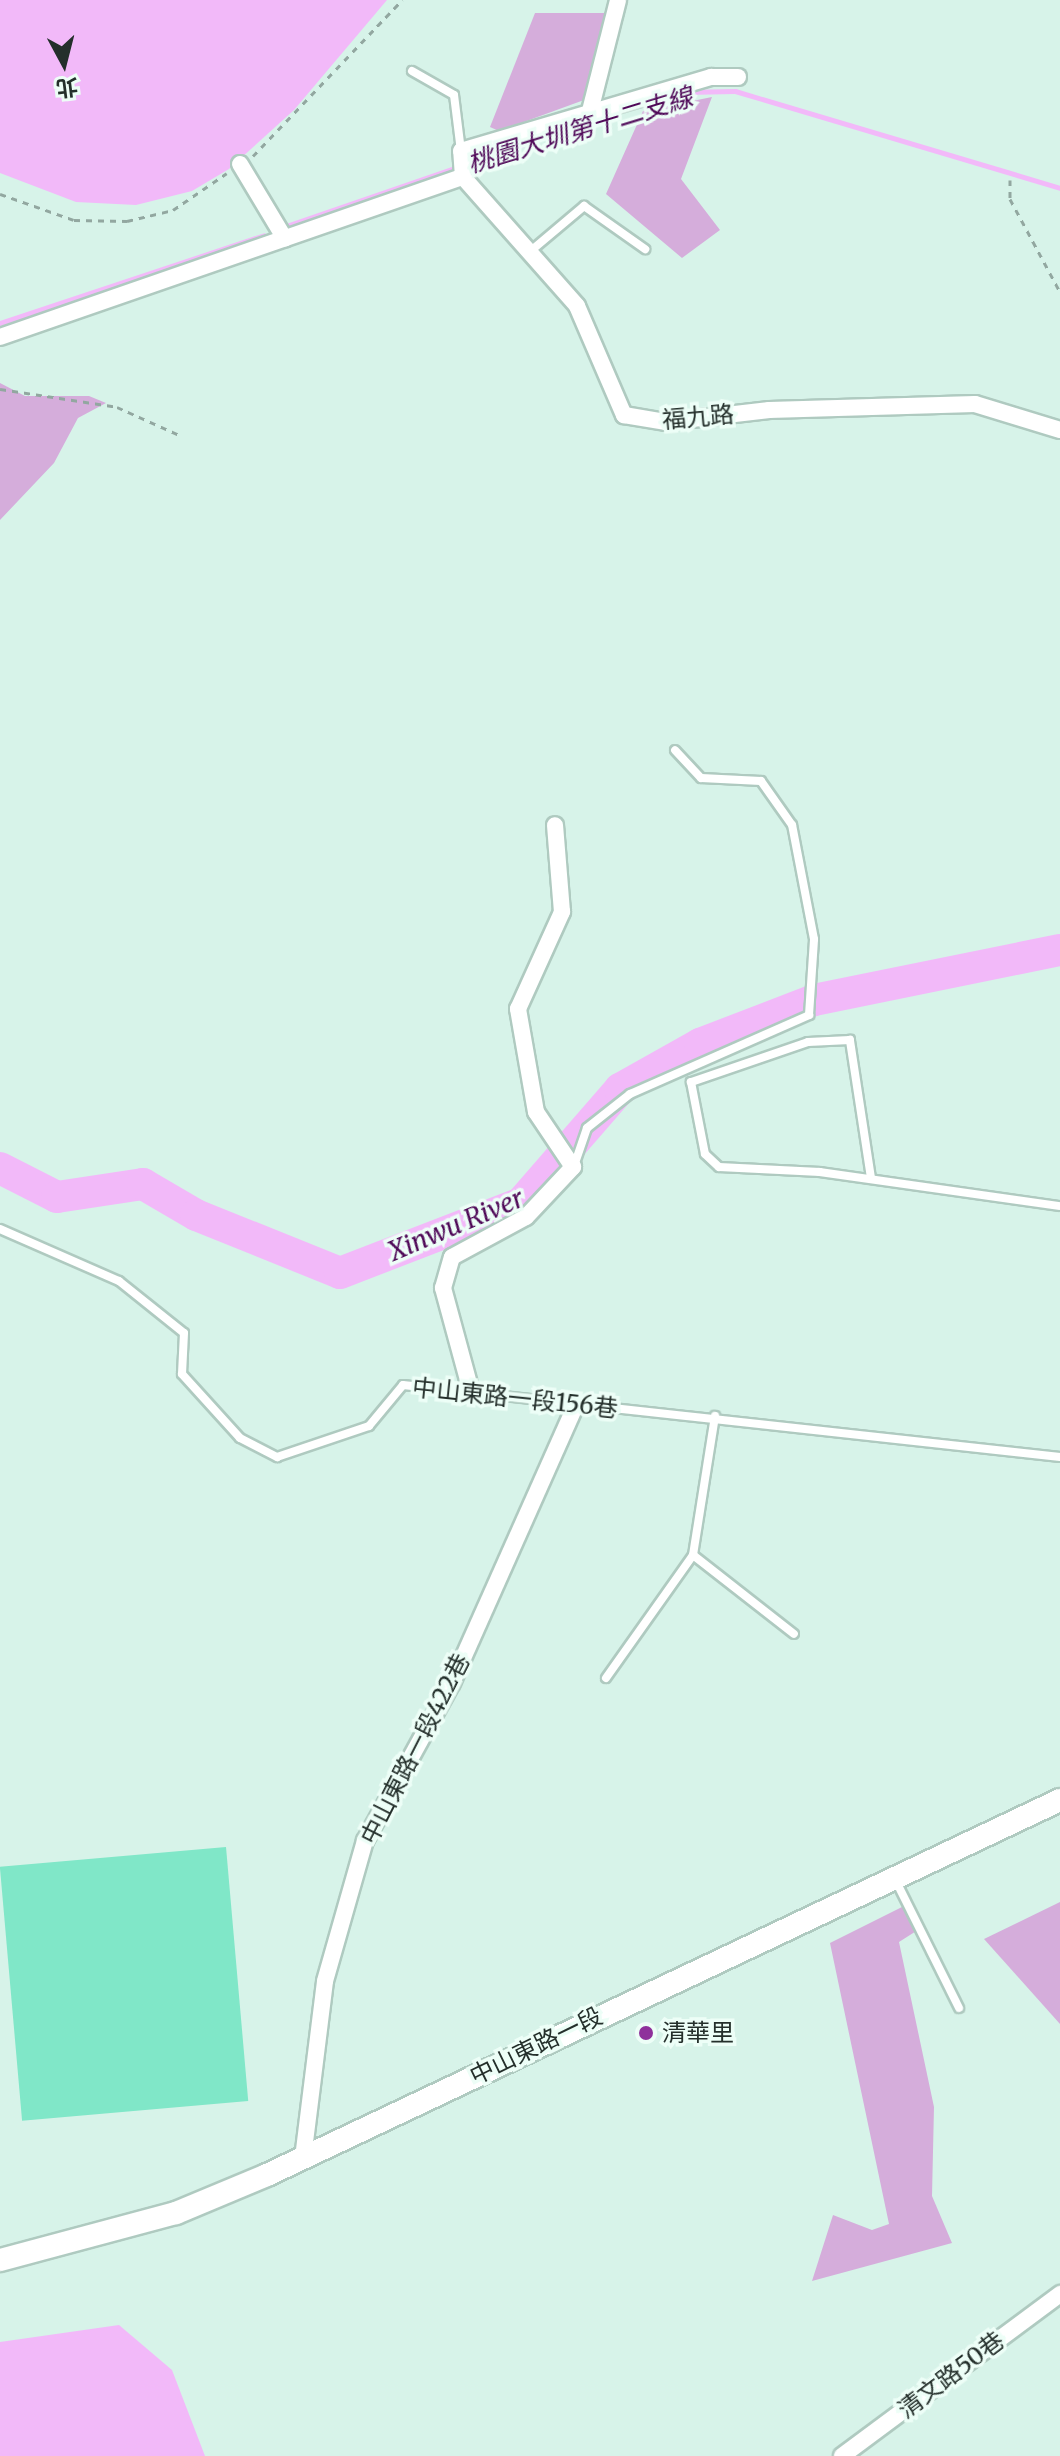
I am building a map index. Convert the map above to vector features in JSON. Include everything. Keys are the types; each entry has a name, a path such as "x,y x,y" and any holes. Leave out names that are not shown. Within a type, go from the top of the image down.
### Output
{"main road":[{"name":"中山東路一段","path":"0,2260 176,2213 303,2158 893,1874 1060,1800"}],"street":[{"path":"590,111 618,0"},
{"path":"0,337 463,177 461,151 711,77 738,77"},
{"path":"240,164 285,239"},
{"name":"福九路","path":"463,177 533,249 577,306 624,415 666,422 769,410 975,404 1060,430"},
{"path":"471,1391 443,1288 452,1257 526,1217 570,1179 569,1161 536,1112 518,1009 562,912 555,825"},
{"name":"中山東路一段422巷","path":"303,2158 325,1981 365,1841 452,1683 576,1405"},
{"name":"清文路50巷","path":"842,2456 1058,2301"}],"lane":[{"path":"412,71 454,95 461,151"},
{"path":"533,249 584,206 645,249"},
{"path":"569,1161 587,1128 630,1094 809,1015 817,980 792,825 761,781 701,778 675,750"},
{"path":"871,1178 850,1040 808,1042 691,1082 710,1163 871,1178 1060,1206"},
{"name":"中山東路一段156巷","path":"0,1229 119,1281 184,1333 182,1374 240,1438 277,1457 369,1426 403,1385 576,1405 715,1416 1060,1457"},
{"path":"606,1678 693,1555 715,1416"},
{"path":"693,1555 794,1634"},
{"path":"893,1874 959,2008"}],"path":[{"path":"0,194 74,220 127,221 173,210 272,143 402,0"},
{"path":"1010,180 1010,199 1060,292"},
{"path":"0,389 117,407 179,435"}],"shaded area":[{"path":"0,0 387,0 294,110 229,169 192,191 136,205 76,202 0,173"},
{"path":"535,13 617,13 595,96 499,131 490,127"},
{"path":"712,97 681,179 720,230 682,258 606,194 643,111"},
{"path":"0,383 25,396 89,396 106,403 78,418 54,463 0,520"},
{"path":"1060,1902 1060,2024 984,1939"},
{"path":"910,1903 921,1928 899,1942 934,2107 932,2196 952,2243 812,2281 833,2215 872,2230 889,2224 830,1943"},
{"path":"119,2325 172,2370 205,2456 0,2456 0,2342"}],"building":[{"path":"226,1847 248,2101 22,2121 0,1867"}],"waterway":[{"name":"桃園大圳第十二支線","path":"685,92 735,91 1060,188"},
{"name":"桃園大圳第十二支線","path":"286,226 603,117"},
{"name":"桃園大圳第十二支線","path":"0,323 264,235"},
{"name":"Xinwu River","path":"0,1168 57,1197 143,1184 196,1215 340,1273 521,1203 620,1089 700,1044 814,1000 1060,950"}],"place":[{"name":"清華里","path":"646,2033"}]}
